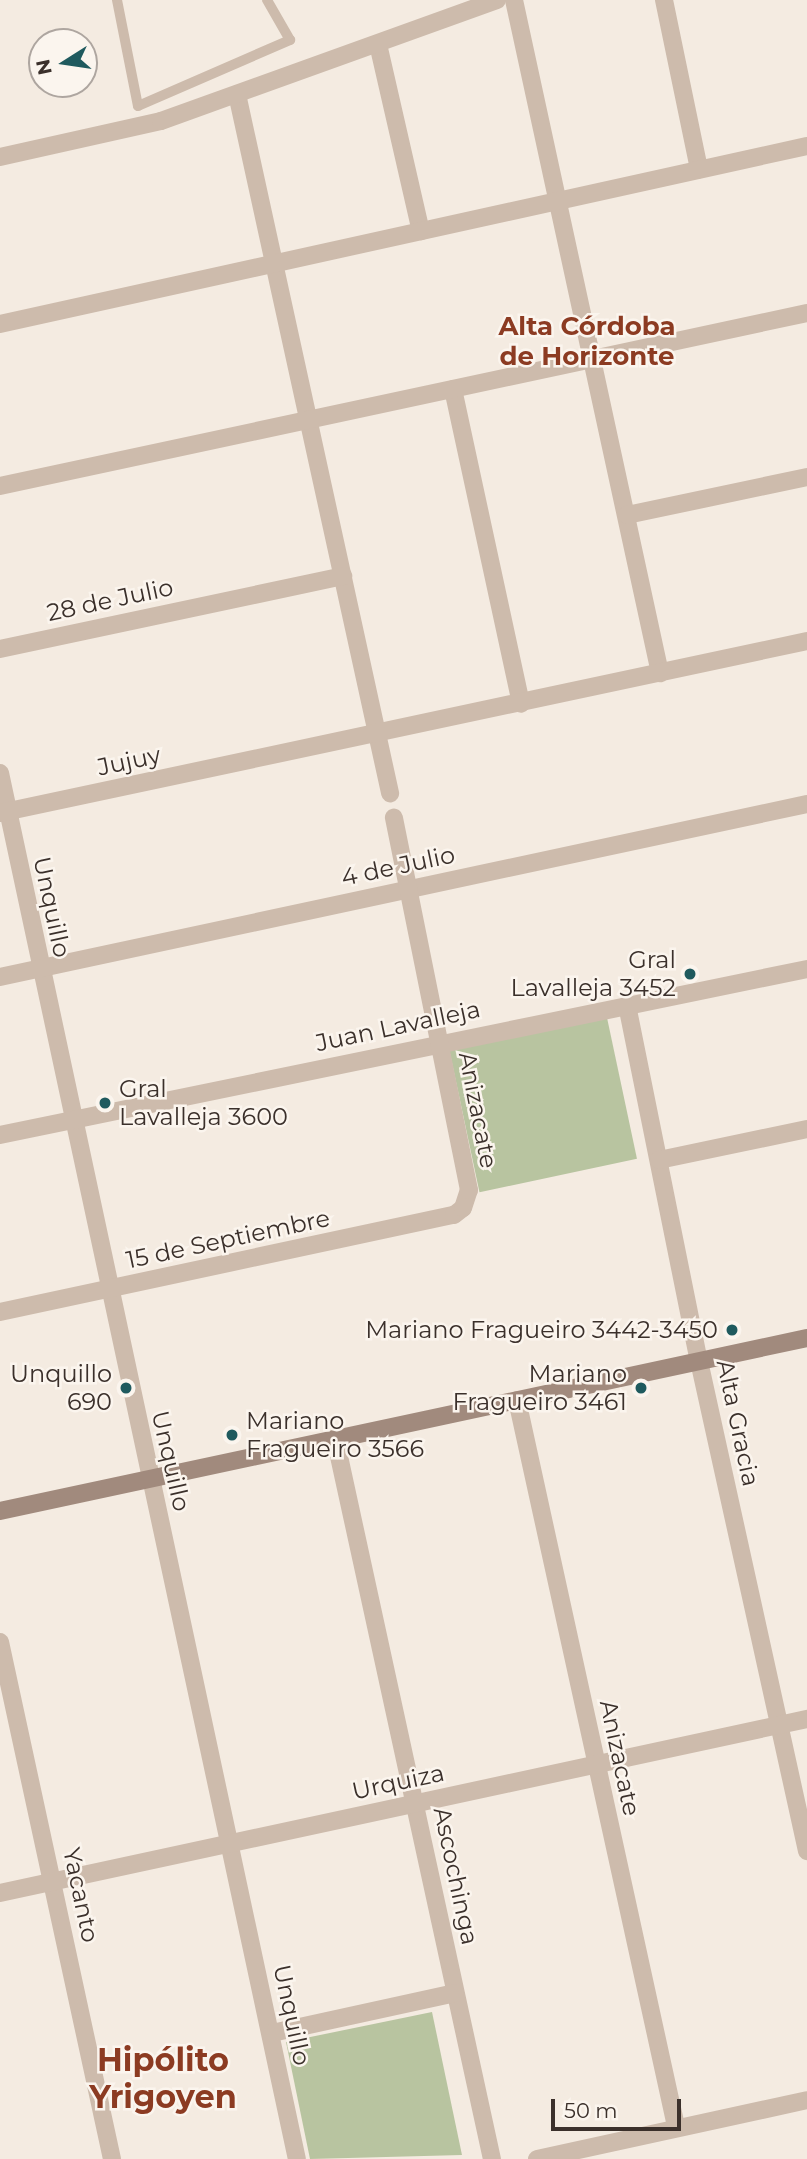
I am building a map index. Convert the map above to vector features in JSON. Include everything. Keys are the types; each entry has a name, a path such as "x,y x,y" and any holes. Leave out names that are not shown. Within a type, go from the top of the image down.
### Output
{"main road":[{"path":"0,1511 807,1338"}],"street":[{"path":"0,157 129,130 497,0"},
{"path":"514,0 560,199 660,673"},
{"path":"664,0 699,169"},
{"path":"378,44 421,230"},
{"path":"237,94 390,793"},
{"path":"0,324 807,146"},
{"path":"0,486 807,313"},
{"path":"453,390 521,704"},
{"path":"627,515 807,477"},
{"name":"28 de Julio","path":"0,649 343,576"},
{"name":"Jujuy","path":"4,812 807,641"},
{"name":"Unquillo","path":"0,773 4,812 272,2033 297,2159"},
{"name":"4 de Julio","path":"0,977 807,804"},
{"name":"Anizacate","path":"394,817 469,1190 463,1208"},
{"name":"Juan Lavalleja","path":"0,1135 440,1042 807,969"},
{"name":"Alta Gracia","path":"627,1005 699,1361 807,1851"},
{"path":"659,1160 807,1129"},
{"name":"15 de Septiembre","path":"0,1312 454,1215 463,1208"},
{"name":"Anizacate","path":"517,1400 676,2126"},
{"name":"Ascochinga","path":"335,1438 492,2159"},
{"name":"Yacanto","path":"0,1642 112,2159"},
{"name":"Urquiza","path":"0,1893 807,1719"},
{"path":"272,2033 455,1993"},
{"path":"537,2159 676,2126 807,2100"}],"lane":[{"path":"117,0 138,106 290,40 267,0"}],"green space":[{"path":"606,1013 637,1159 479,1192 449,1046"},
{"path":"432,2012 462,2155 310,2159 286,2042"}],"place":[{"name":"Gral Lavalleja 3452","path":"690,974"},
{"name":"Gral Lavalleja 3600","path":"105,1103"},
{"name":"Mariano Fragueiro 3442-3450","path":"732,1330"},
{"name":"Unquillo 690","path":"126,1388"},
{"name":"Mariano Fragueiro 3461","path":"641,1388"},
{"name":"Mariano Fragueiro 3566","path":"232,1435"}],"district":[{"name":"Alta Córdoba de Horizonte","path":"587,342"},
{"name":"Hipólito Yrigoyen","path":"163,2080"}]}
